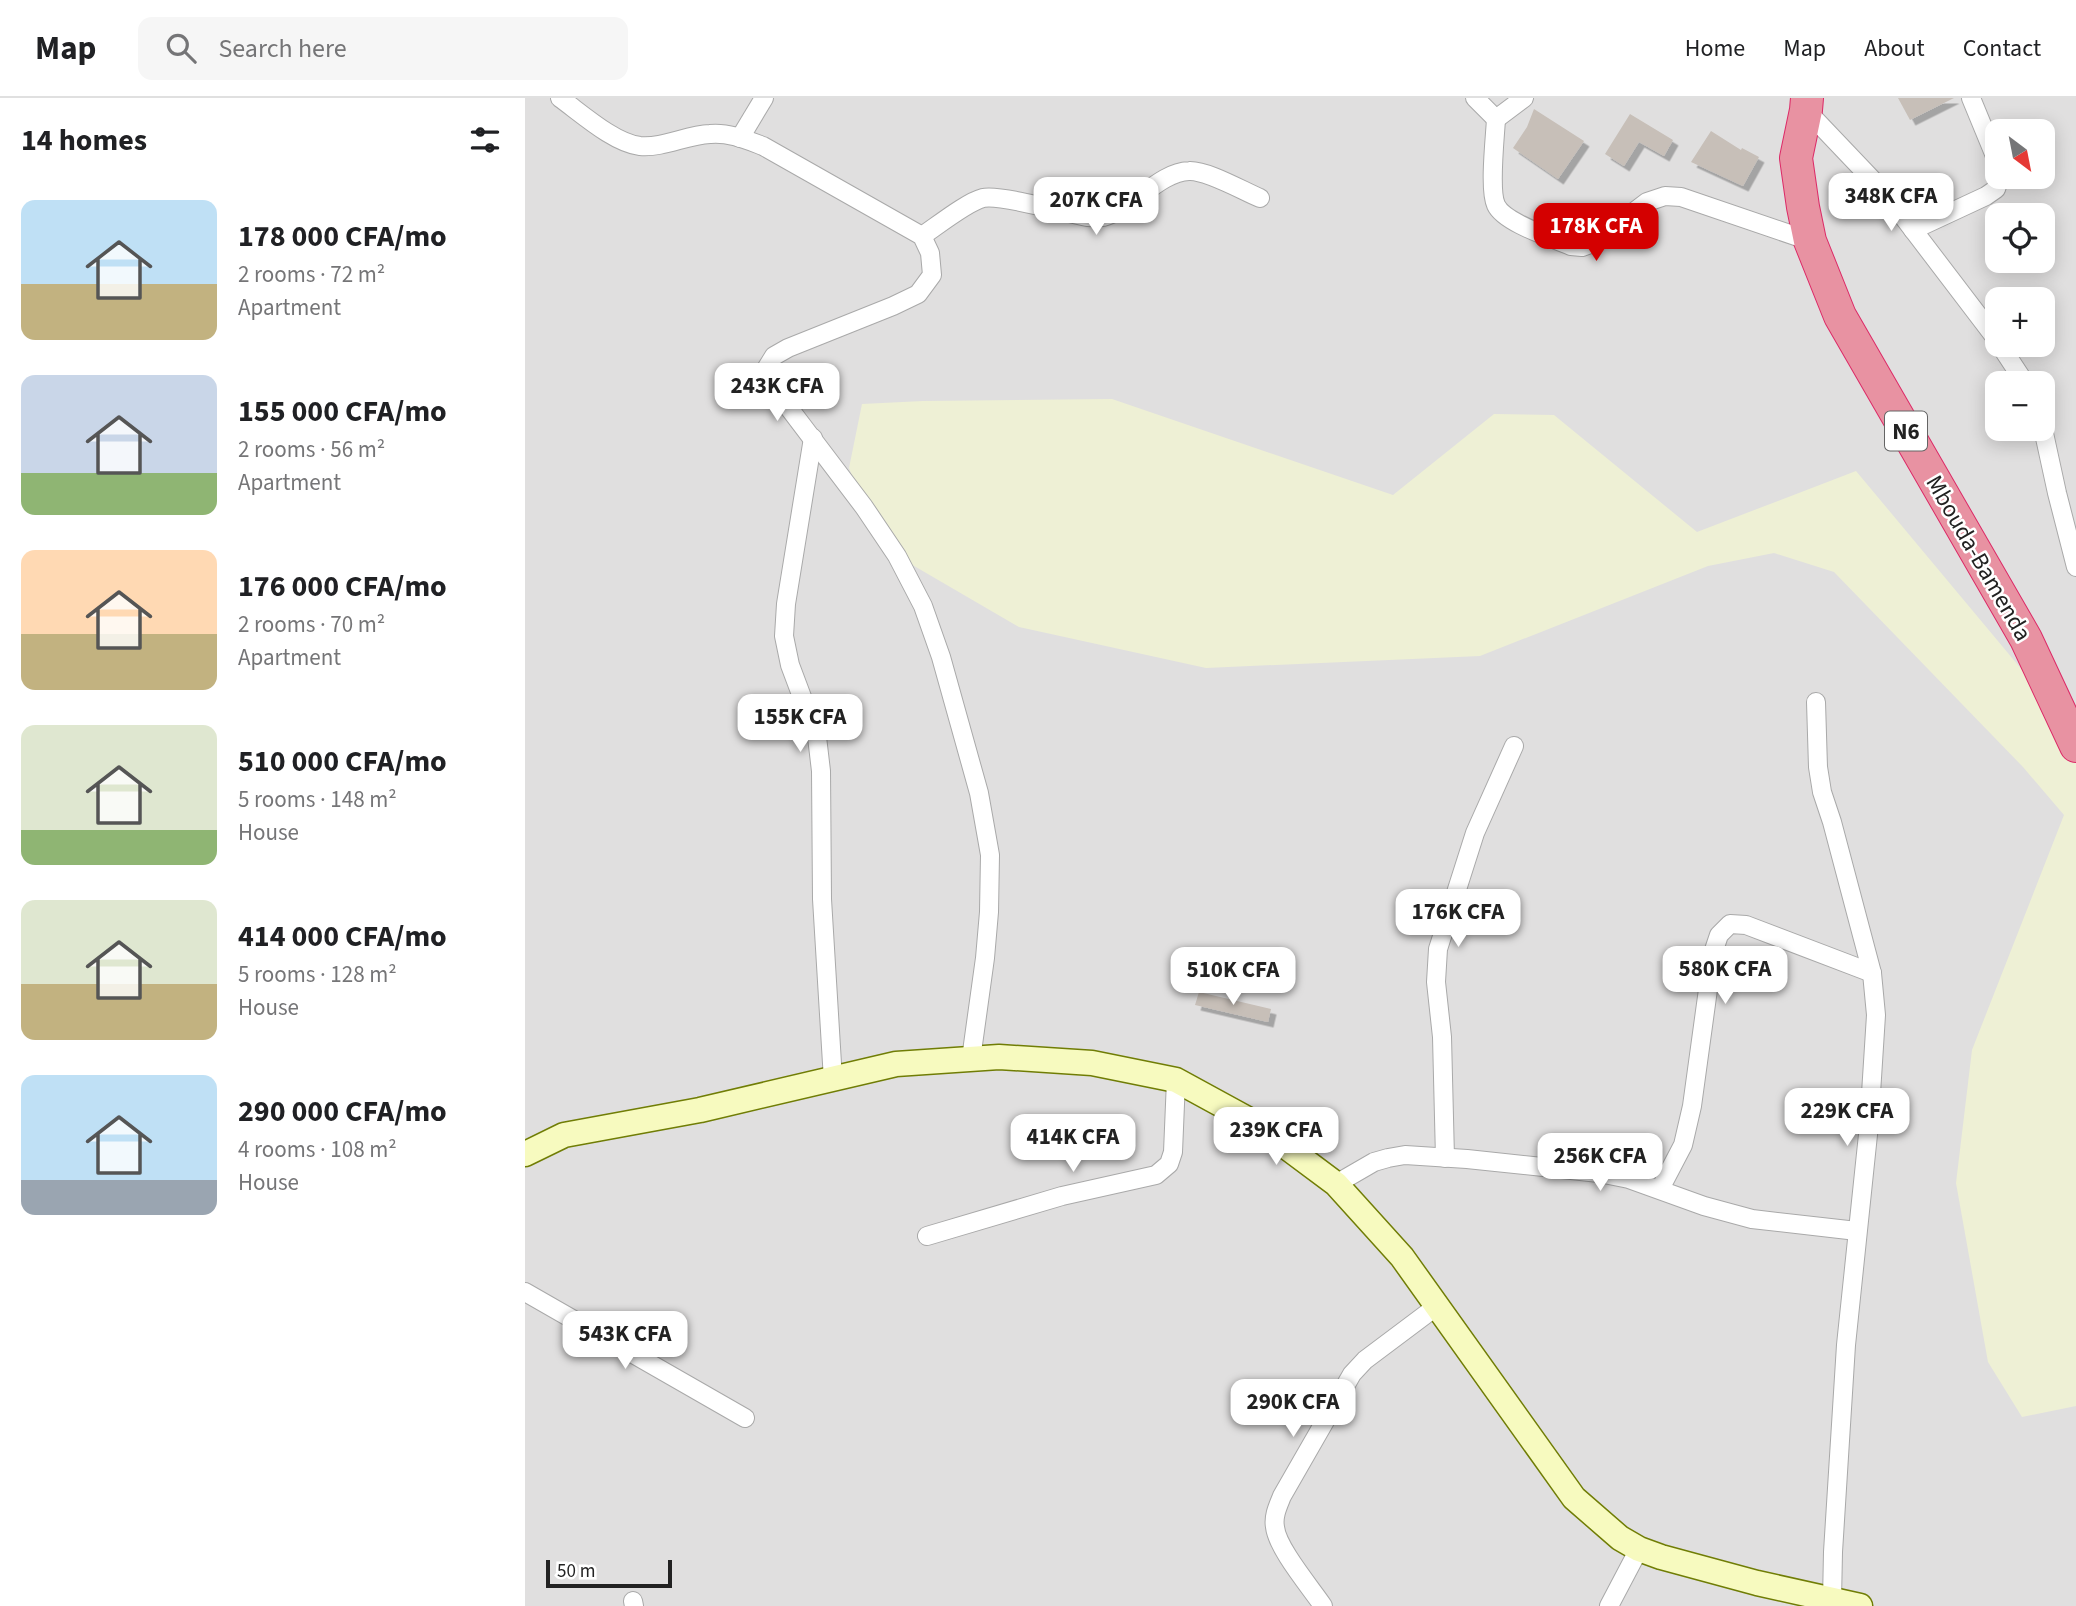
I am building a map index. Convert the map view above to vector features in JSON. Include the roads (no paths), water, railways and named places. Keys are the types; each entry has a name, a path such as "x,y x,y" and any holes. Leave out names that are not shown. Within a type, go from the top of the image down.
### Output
{"highway":[{"name":"Mbouda-Bamenda","path":"1806,104 1797,158 1803,207 1810,241 1840,316 2026,639 2076,746"}],"street":[{"path":"560,98 611,135 637,146 657,145 711,133 740,138 763,146 922,236 930,253 932,275 918,294 788,348 774,356 765,369 767,379 865,507 897,556 923,606 941,657 979,793 989,855 989,912 985,958 971,1059"},
{"path":"740,138 765,98"},
{"path":"1475,98 1496,119 1493,193 1496,207 1508,218 1571,246 1582,247 1593,243 1647,202 1665,196 1681,197 1810,241"},
{"path":"1496,119 1524,98"},
{"path":"1971,98 1985,132"},
{"path":"1806,104 1885,193 1985,326"},
{"path":"922,236 983,198 1101,218 1174,174 1189,171 1203,173 1261,198"},
{"path":"1913,230 1996,189"},
{"path":"813,438 786,604 784,636 790,665 817,737 821,771 823,899 833,1080"},
{"path":"2046,441 2076,567"},
{"path":"1816,702 1818,766 1822,792 1872,973 1876,1015 1869,1125 1846,1345 1832,1600"},
{"path":"1445,1158 1442,1037 1436,982 1438,948 1475,833 1514,746"},
{"path":"1660,1189 1683,1145 1692,1106 1713,953 1719,935 1730,924 1746,925 1872,973"},
{"path":"525,1154 564,1135 700,1110 896,1064 999,1057 1092,1063 1176,1080 1253,1122 1336,1184 1402,1257 1574,1498 1620,1538 1639,1549 1757,1583 1860,1606"},
{"path":"927,1236 1062,1196 1156,1175 1169,1164 1173,1152 1176,1080"},
{"path":"1336,1184 1374,1162 1388,1158 1405,1155 1445,1158 1599,1173 1629,1179 1704,1206 1752,1219 1857,1231"},
{"path":"525,1292 745,1418"},
{"path":"1324,1606 1282,1546 1275,1529 1275,1515 1282,1496 1352,1374 1365,1360 1437,1306"},
{"path":"1609,1606 1639,1549"}]}
